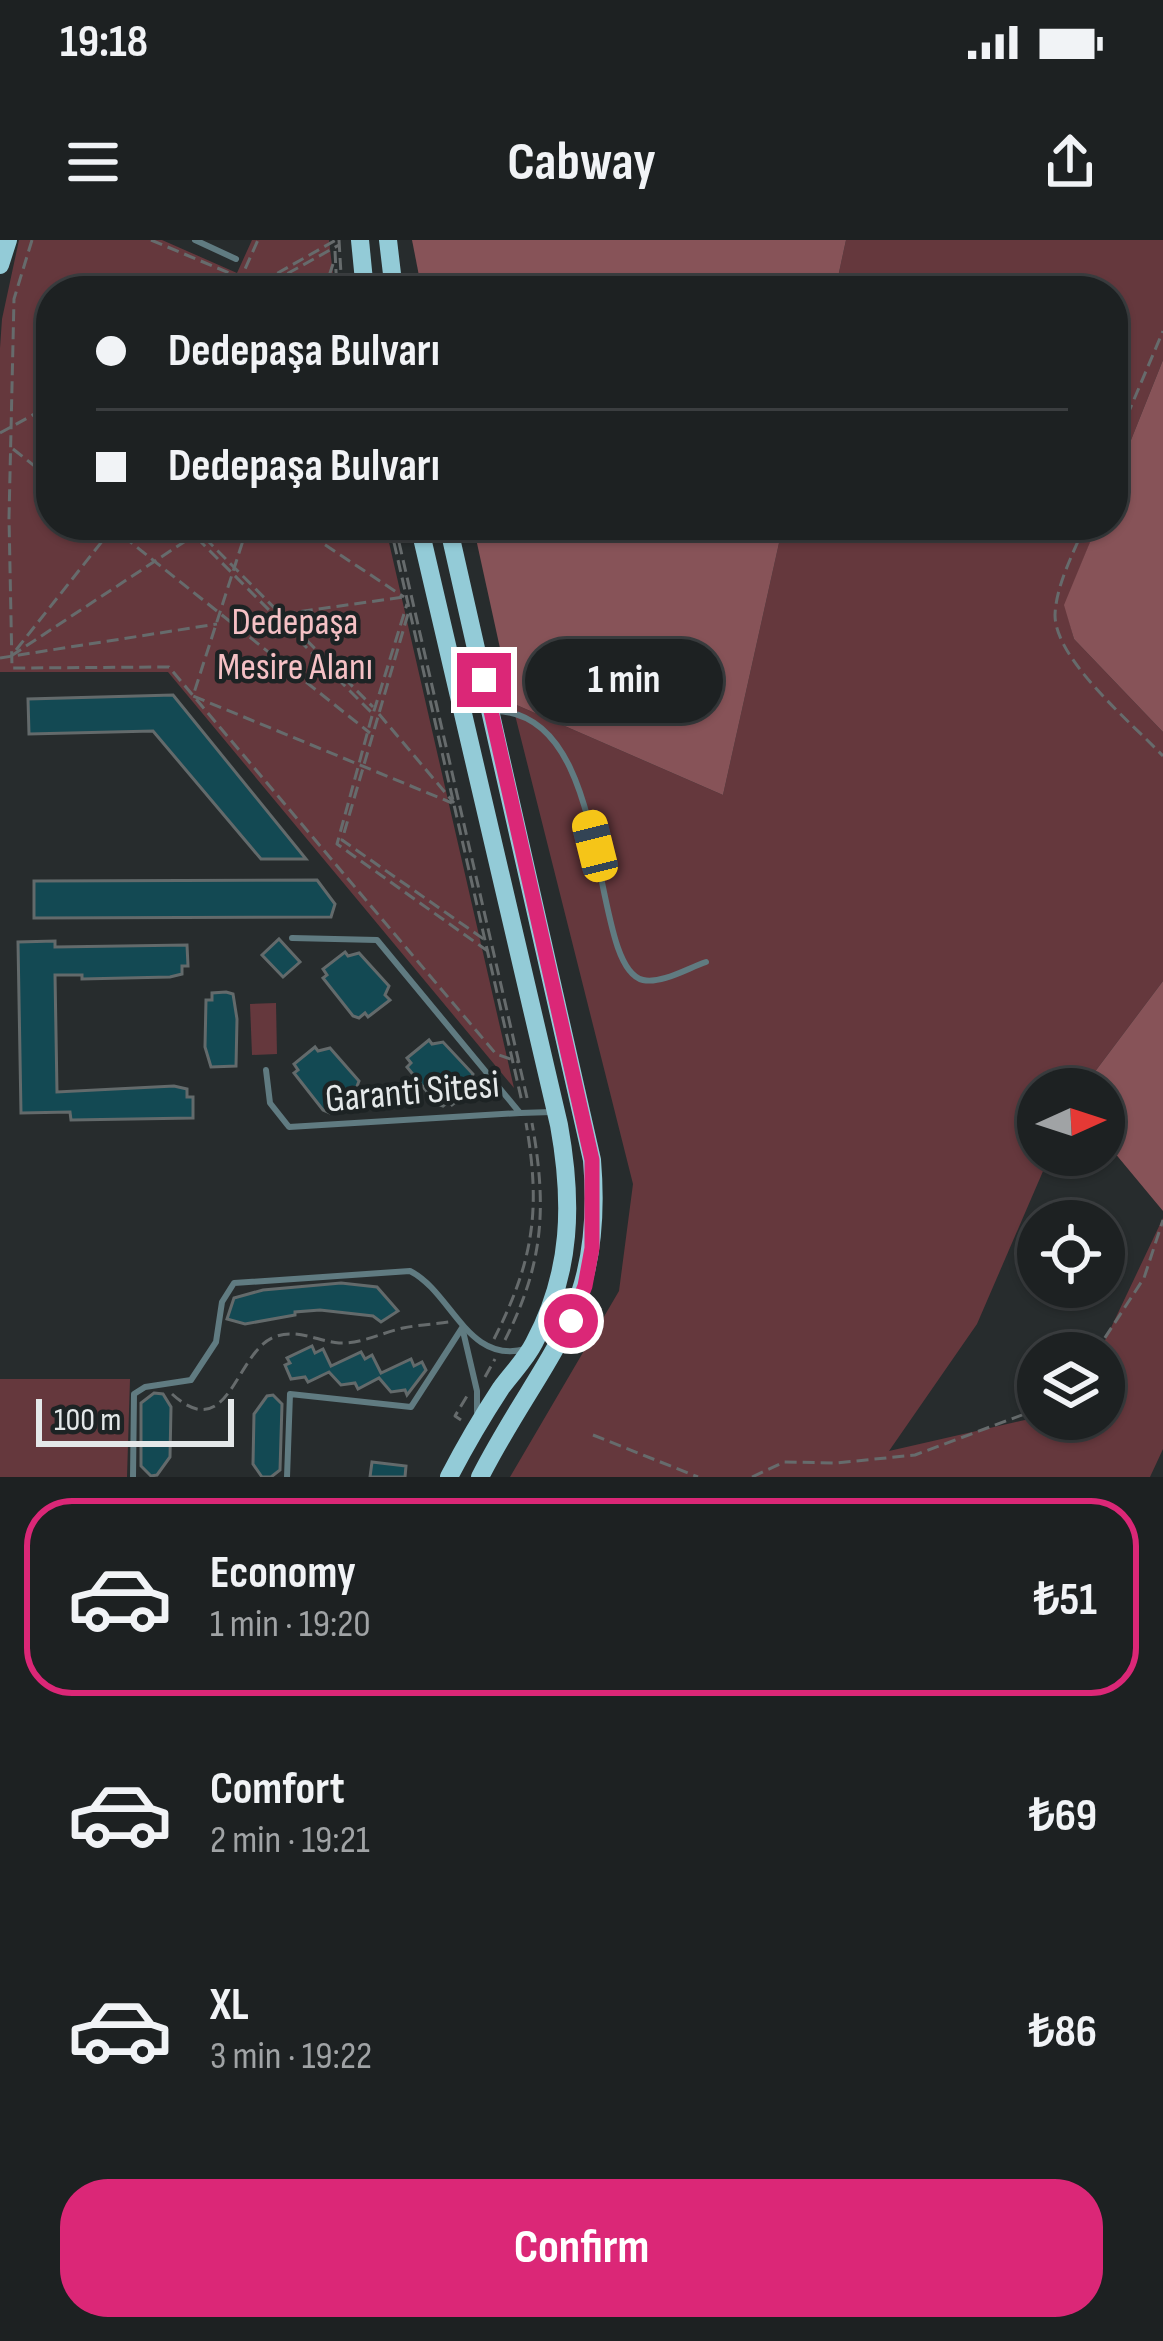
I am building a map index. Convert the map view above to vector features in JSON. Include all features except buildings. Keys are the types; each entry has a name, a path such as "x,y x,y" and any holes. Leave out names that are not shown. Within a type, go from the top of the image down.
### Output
{"main road":[{"path":"0,265 8,240"},
{"path":"360,240 364,276"},
{"path":"388,240 392,276"},
{"path":"423,540 556,1112 570,1213 566,1258 554,1301 532,1347 470,1421 449,1477"},
{"path":"452,540 592,1160 595,1217 585,1286 571,1321 480,1477"}],"lane":[{"path":"195,240 236,260"},
{"path":"492,711 527,716 556,744 586,810 629,971 637,978 652,980 706,962"},
{"name":"Garanti Sitesi","path":"292,938 376,940 525,1113"},
{"name":"Garanti Sitesi","path":"266,1070 270,1103 289,1127 525,1113"},
{"path":"525,1113 556,1112"},
{"path":"134,1477 134,1394 191,1380 216,1342 225,1292 234,1283 410,1271 427,1282 459,1324 490,1347 517,1352 532,1347"},
{"path":"459,1324 476,1387 470,1421"},
{"path":"287,1477 290,1394 411,1408 459,1324"}],"path":[{"path":"32,240 14,299 12,668 169,667 496,1054 516,1061"},
{"path":"336,242 338,276"},
{"path":"273,276 336,242"},
{"path":"280,276 336,242"},
{"path":"336,242 339,276"},
{"path":"329,276 335,257"},
{"path":"1128,414 1163,331"},
{"path":"0,433 36,413"},
{"path":"12,448 36,467"},
{"path":"11,656 101,540"},
{"path":"129,540 371,734"},
{"path":"11,656 188,540"},
{"path":"202,540 376,712"},
{"path":"204,540 376,712 457,805"},
{"path":"193,696 243,540"},
{"path":"318,540 408,600 516,1061 535,1184 532,1246 476,1387"},
{"path":"395,540 457,805"},
{"path":"1079,540 1055,610 1060,638 1087,676 1163,756"},
{"path":"282,614 408,600"},
{"path":"408,600 337,844 489,952"},
{"path":"376,712 410,610"},
{"path":"0,658 217,625"},
{"path":"193,696 457,805"},
{"path":"361,768 343,840 489,943"},
{"path":"489,943 516,1061"},
{"path":"470,1421 455,1415 500,1350 532,1278 539,1246 540,1172 525,1113"},
{"path":"1109,1332 1144,1278 1163,1220"},
{"path":"162,1384 186,1407 212,1408 261,1346 274,1337 297,1334 360,1342 404,1328 459,1324"},
{"path":"752,1477 784,1462 836,1463 915,1455 1017,1417"},
{"path":"593,1435 698,1477"}],"green space":[{"name":"Dedepaşa Mesire Alanı","path":"19,240 162,240 237,273 252,240 329,240 333,276 36,276 36,540 388,540 514,1088 168,672 0,672 2,319"},
{"path":"846,240 1163,240 1163,360 1128,448 1128,276 838,276"},
{"path":"780,540 1091,540 1065,605 1074,639 1163,732 1163,981 1098,1068 1017,1068 1017,1176 1041,1176 1031,1200 1017,1200 1017,1231 977,1324 889,1451 1017,1422 1017,1440 1125,1440 1125,1332 1109,1332 1120,1308 1125,1308 1125,1298 1163,1218 1163,1449 1150,1477 510,1477 619,1291 633,1184 512,703 723,795"},
{"path":"276,1003 277,1054 252,1055 250,1004"},
{"path":"0,1379 130,1379 127,1477 0,1477"}],"shaded area":[{"path":"412,240 846,240 838,276 419,276"},
{"path":"1163,360 1163,732 1074,639 1064,605 1091,540 1128,540 1128,448"},
{"path":"476,540 780,540 723,795 512,703"},
{"path":"1163,981 1163,1211 1125,1165 1125,1068 1098,1068"}],"route":[{"path":"484,680 592,1160 592,1248 585,1286 571,1321"}]}
